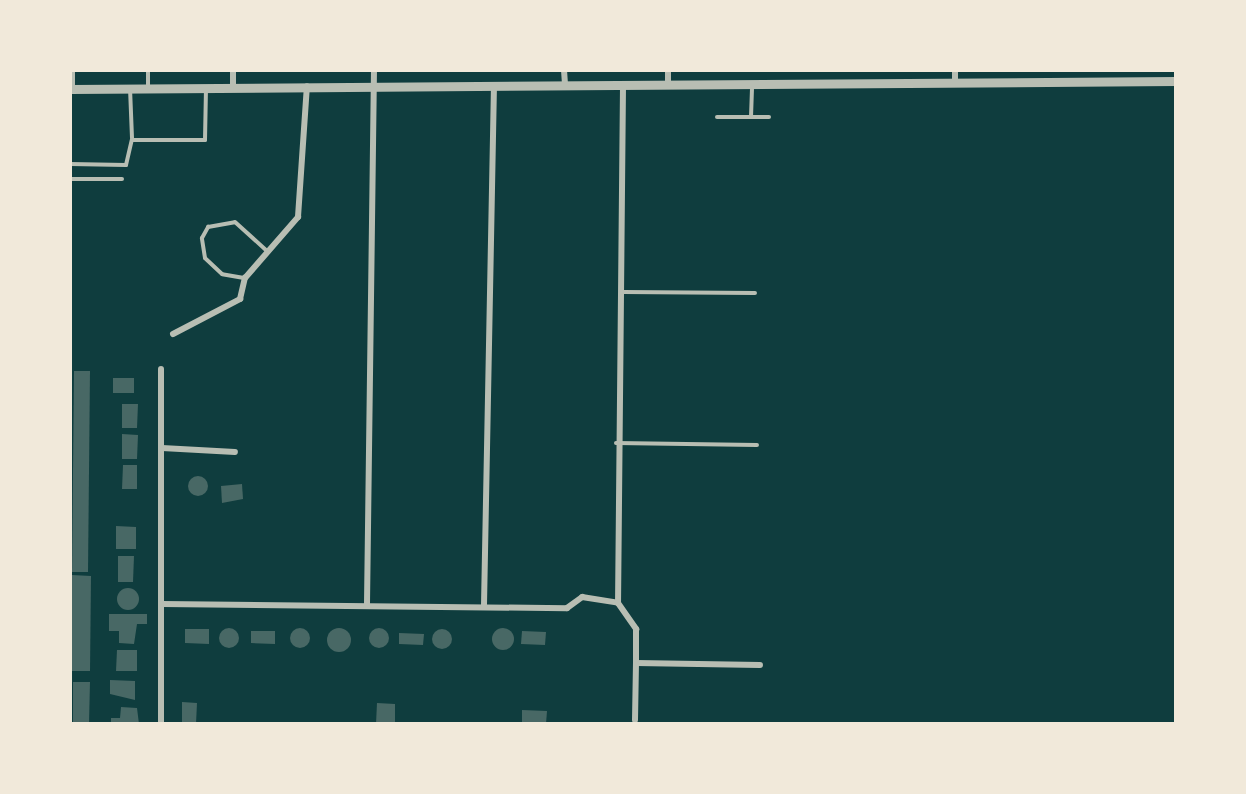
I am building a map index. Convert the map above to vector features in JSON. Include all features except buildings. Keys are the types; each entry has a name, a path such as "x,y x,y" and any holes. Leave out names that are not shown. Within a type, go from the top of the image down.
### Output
{"street":[{"path":"233,70 233,86"},
{"path":"368,604 374,70"},
{"path":"564,70 564,85"},
{"path":"668,70 668,84"},
{"path":"940,70 940,82"},
{"path":"955,70 955,82"},
{"path":"72,89 1176,81"},
{"path":"173,334 240,298 245,278 298,217 304,198 307,85"},
{"path":"484,605 494,85"},
{"path":"623,86 616,444 618,603 636,629 635,720"},
{"path":"160,369 162,724"},
{"path":"162,448 236,452"},
{"path":"162,604 567,608 582,596 618,603"},
{"path":"636,663 760,665"}],"lane":[{"path":"72,89 73,70"},
{"path":"148,70 148,88"},
{"path":"752,84 752,117"},
{"path":"132,140 205,140 206,86"},
{"path":"70,164 126,165 132,140 130,88"},
{"path":"718,117 768,117"},
{"path":"70,179 122,179"},
{"path":"245,278 222,274 205,258 202,238 208,227 236,222 266,250"},
{"path":"618,292 755,293"},
{"path":"616,444 757,445"}]}
